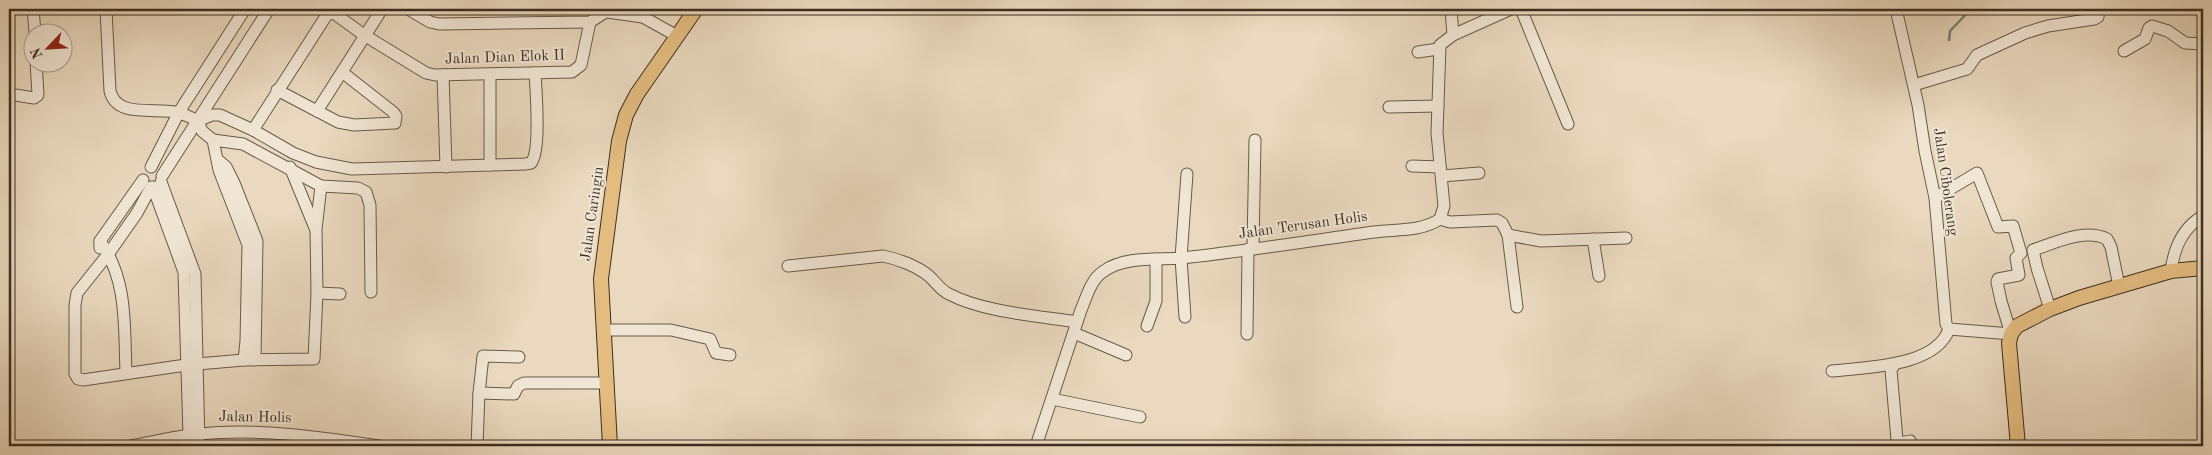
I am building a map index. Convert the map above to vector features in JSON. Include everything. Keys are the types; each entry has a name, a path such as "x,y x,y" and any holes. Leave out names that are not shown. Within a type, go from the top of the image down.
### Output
{"main road":[{"name":"Jalan Caringin","path":"610,446 602,274 619,141 626,115 637,94 696,9"},
{"path":"2018,446 2009,355 2011,334 2017,326 2050,309 2119,286 2171,271 2203,268"}],"street":[{"path":"34,9 35,22"},
{"path":"106,9 110,92 113,100 124,109 179,112 198,121 202,131 213,140 243,144 290,167 321,186 361,189 368,196 371,292"},
{"path":"198,446 193,434 191,365 195,274 154,182 144,172 151,167 179,112 245,9"},
{"path":"126,372 122,293 105,258 100,241 154,182 198,121 269,9"},
{"path":"317,111 382,9"},
{"path":"408,9 430,22 439,24 590,22 609,10 639,13 677,36"},
{"path":"1451,9 1453,35"},
{"path":"1511,9 1453,35 1441,43 1438,49 1437,134 1444,206 1440,219 1450,222 1496,220 1502,223 1508,235 1517,307"},
{"path":"1521,9 1568,124"},
{"name":"Jalan Cibolerang","path":"1896,9 1914,86 1935,198 1942,299 1945,322 1949,328"},
{"path":"1914,86 1967,69 1977,55 2025,33 2048,26 2094,19 2098,17 2099,9"},
{"name":"Jalan Dian Elok II","path":"277,90 328,13 336,14 364,35 426,73 443,75 490,76 572,72 578,69 584,56 590,22"},
{"path":"2124,52 2145,39 2149,28 2152,26 2168,31 2185,43 2203,44"},
{"path":"1418,52 1438,49"},
{"path":"9,94 34,98 38,93 37,72"},
{"path":"253,130 277,90 338,122 354,125 395,123 396,116 393,112 342,72"},
{"path":"198,121 212,115 220,115 253,130 293,153 333,166 364,170 525,164 534,160 537,135 535,74"},
{"path":"443,75 446,167"},
{"path":"490,76 490,165"},
{"path":"1389,107 1438,106"},
{"path":"213,140 219,161 219,170 250,234 248,245 251,329 249,360"},
{"path":"1247,334 1255,140"},
{"path":"1412,166 1441,172 1479,173"},
{"path":"290,167 316,229"},
{"path":"1185,317 1181,258 1187,174"},
{"path":"1935,198 1977,174 1998,228 2013,226 2021,253"},
{"path":"154,182 137,213 75,296 75,374 78,379 83,380 126,372 249,360 314,359 317,293 316,229 321,186"},
{"path":"2171,271 2180,240 2188,227 2203,216"},
{"name":"Jalan Terusan Holis","path":"1036,446 1090,287 1103,271 1126,263 1273,248 1372,232 1423,227 1440,219"},
{"path":"1508,235 1541,241 1626,238"},
{"path":"1832,371 1895,364 1924,354 1946,338 1949,328 2011,334 1997,280 2019,275 2016,258 2021,253 2077,236 2107,239 2111,247 2119,286"},
{"path":"1593,239 1599,276"},
{"path":"2034,250 2037,268 2050,309"},
{"path":"788,266 883,256 895,259 924,273 942,290 964,300 988,307 1077,322"},
{"path":"1147,326 1156,301 1156,259"},
{"path":"317,293 340,294"},
{"path":"604,330 682,332 710,339 716,353 730,355"},
{"path":"1074,333 1126,355"},
{"path":"478,446 479,393 483,356 519,357"},
{"path":"1895,364 1891,370 1897,440 1900,443 1910,441 1912,446"},
{"path":"479,393 514,394 518,386 524,383 606,383"},
{"path":"1052,399 1140,417"},
{"name":"Jalan Holis","path":"131,446 193,434 294,434 348,444 379,446"}],"waterway":[{"path":"1949,40 1950,31 1971,9"}]}
